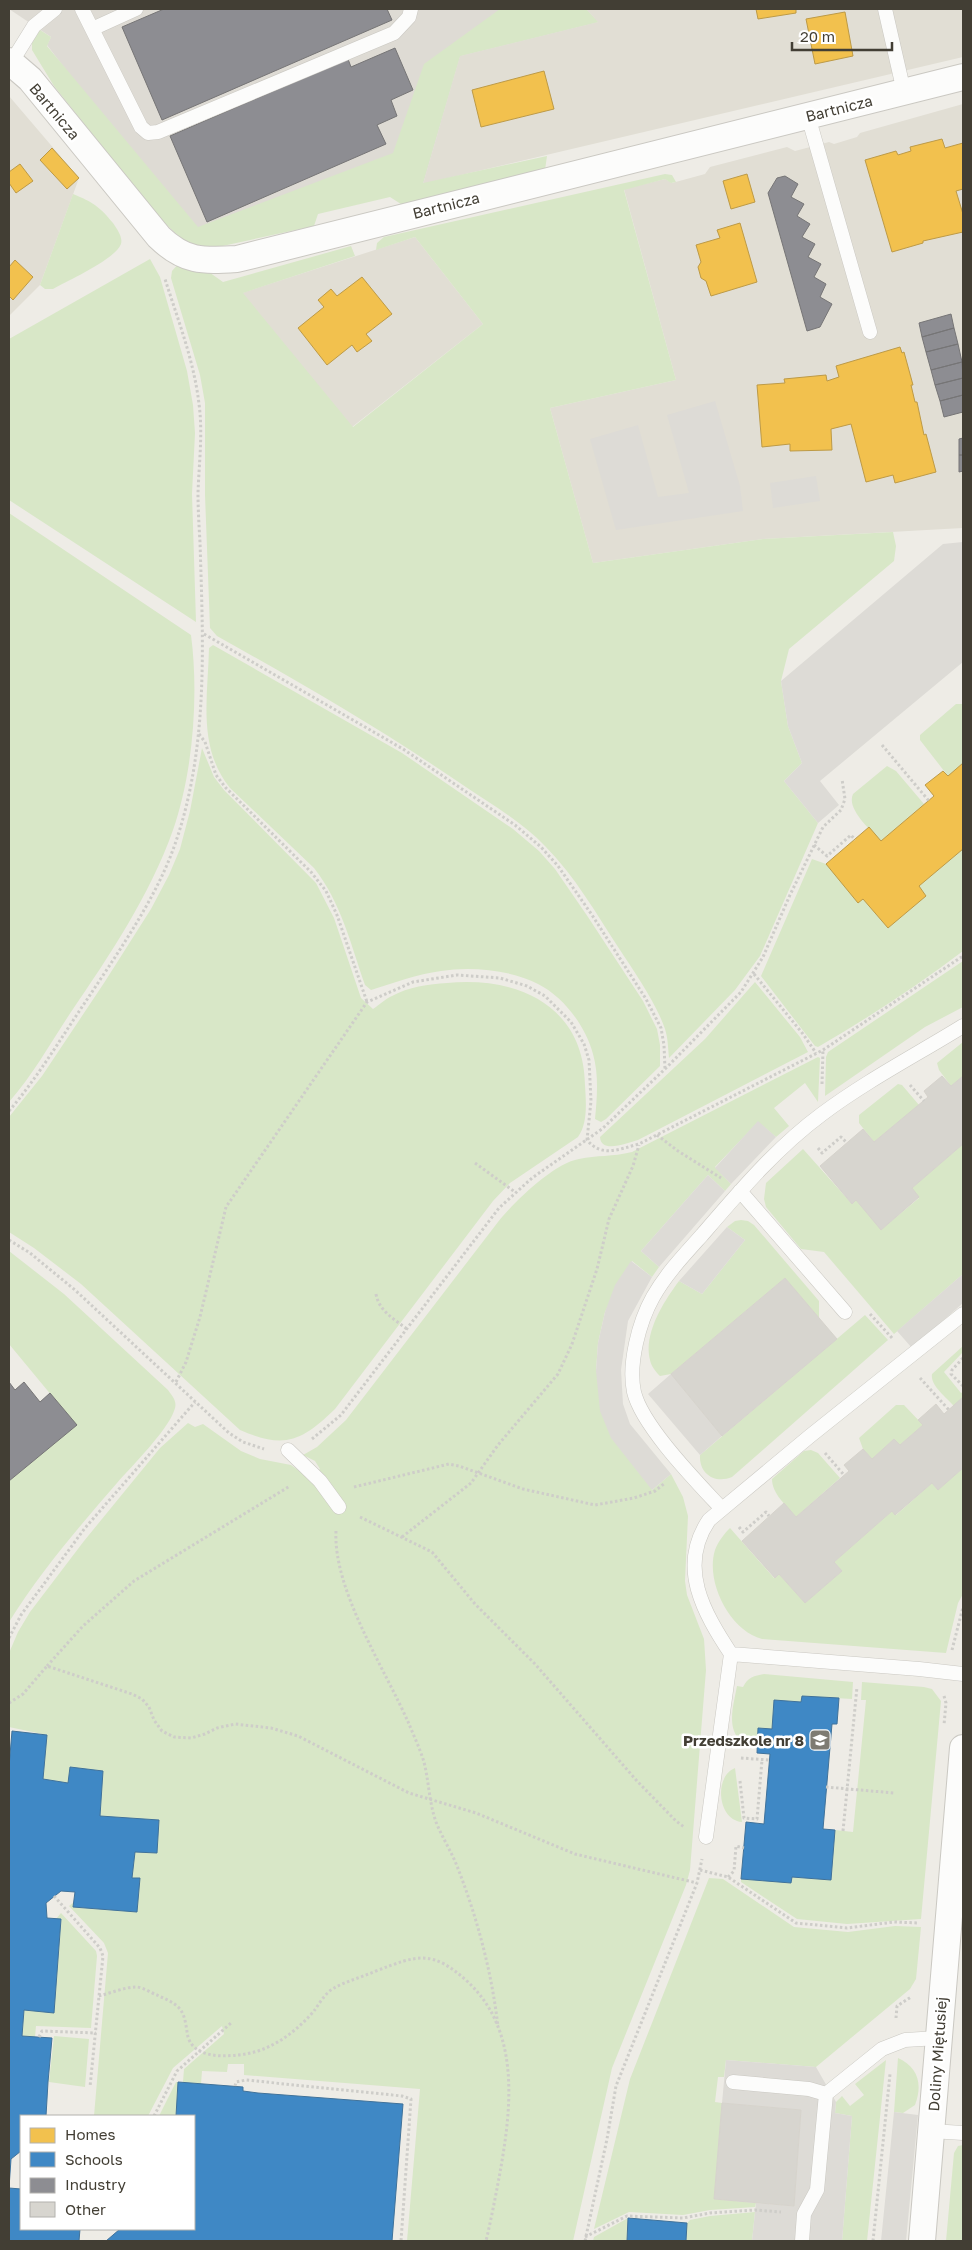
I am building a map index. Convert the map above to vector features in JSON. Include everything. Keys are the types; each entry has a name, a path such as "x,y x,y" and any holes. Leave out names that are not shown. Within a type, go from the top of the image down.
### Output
{"street":[{"name":"Bartnicza","path":"10,62 30,79 159,237 176,252 196,260 237,259 963,77"},
{"name":"Doliny Miętusiej","path":"922,2241 947,1926 958,1867 963,1748"}],"lane":[{"path":"10,62 34,26 55,9"},
{"path":"82,9 141,127 148,133 158,132 394,32 409,17 411,9"},
{"path":"92,29 136,9"},
{"path":"885,9 904,92"},
{"path":"808,116 870,332"},
{"path":"722,1510 683,1467 642,1414 634,1391 635,1344 641,1323 664,1279 740,1191 776,1154 822,1114 963,1026"},
{"path":"740,1191 845,1312"},
{"path":"706,1837 731,1654 712,1626 698,1592 695,1574 696,1546 701,1532 709,1520 810,1436 963,1314"},
{"path":"288,1450 312,1472 339,1507"},
{"path":"731,1654 963,1674"},
{"path":"802,2241 804,2214 817,2190 826,2094 869,2057 893,2043 916,2038 938,2038"},
{"path":"733,2082 810,2089 826,2094"},
{"path":"931,2131 963,2133"}],"path":[{"path":"9,1111 37,1075 99,982 145,907 164,872 186,809 199,733 204,634 198,494 199,404 194,376 164,275 165,267 176,252"},
{"path":"204,634 403,749 515,825 541,847 558,866 592,914 650,1006 661,1028 666,1070"},
{"path":"199,733 205,742 216,775 226,788 311,872 326,891 337,915 367,1002"},
{"path":"882,745 929,801"},
{"path":"9,1240 30,1253 74,1290 176,1382 216,1422 243,1442 260,1449 273,1451 288,1450 301,1446 315,1438 341,1415 499,1208 515,1192 587,1140 666,1070 725,1010 754,974 823,827 841,810 845,799 842,780"},
{"path":"814,846 827,856 851,835 855,840"},
{"path":"176,1382 186,1362 200,1317 226,1207 367,1002 413,982 457,976 500,978 528,986 545,996 571,1022 584,1044 589,1060 591,1101 587,1140 594,1149 614,1151 639,1144 816,1053 945,970 963,956"},
{"path":"754,974 803,1034 816,1053"},
{"path":"915,1090 924,1101"},
{"path":"657,1135 678,1151 740,1191"},
{"path":"824,1152 842,1137 846,1143"},
{"path":"402,1537 471,1483 498,1445 558,1374 572,1344 597,1269 609,1219 633,1166 639,1144"},
{"path":"475,1163 515,1192"},
{"path":"376,1294 377,1303 383,1310 407,1329"},
{"path":"845,1312 863,1307 910,1357"},
{"path":"963,1358 952,1370 951,1374 963,1386"},
{"path":"930,1388 949,1410"},
{"path":"9,1638 21,1615 85,1528 195,1402"},
{"path":"822,1449 844,1475"},
{"path":"329,1493 449,1464 523,1488 594,1505 613,1503 655,1491 683,1467"},
{"path":"9,1703 23,1694 84,1626 134,1581 205,1540 312,1472"},
{"path":"486,2241 506,2142 510,2094 508,2064 498,2027 494,1990 457,1867 437,1822 430,1799 424,1763 343,1578 337,1558 335,1537 339,1507 432,1552 476,1604 535,1664 676,1822 696,1835 706,1837 697,1883 616,2086 607,2139 585,2239"},
{"path":"738,1525 743,1532 766,1512 770,1516"},
{"path":"47,1666 142,1699 150,1708 154,1720 162,1731 174,1737 191,1738 217,1728 235,1724 272,1728 319,1745 410,1792 476,1813 575,1854 697,1883"},
{"path":"843,1831 857,1679"},
{"path":"738,1758 738,1767"},
{"path":"744,1759 769,1760"},
{"path":"739,1776 744,1818 757,1819 762,1760"},
{"path":"826,1787 894,1793"},
{"path":"728,1877 734,1871 736,1846 744,1848"},
{"path":"700,1870 728,1877 796,1924 847,1928 894,1922 947,1926"},
{"path":"54,1896 102,1952 103,1963 90,2087"},
{"path":"99,1996 138,1987 172,2002 182,2011 189,2040 199,2051 220,2056 238,2055 253,2053 271,2046 298,2027 332,1989 406,1960 422,1958 433,1959 450,1966 472,1986 487,2004 498,2027"},
{"path":"155,2115 177,2071 231,2022"},
{"path":"39,2037 42,2030 96,2033"},
{"path":"873,2241 893,2043"},
{"path":"235,2086 239,2080 246,2080 411,2098 401,2241"},
{"path":"585,2239 630,2215 683,2218 710,2213 755,2210 804,2214"}],"shaded area":[{"path":"9,9 586,9 598,22 460,56 423,184 195,239 47,45 51,37"},
{"path":"586,9 963,9 963,57 423,184 460,56 598,22"},
{"path":"9,96 79,178 40,285 9,316"},
{"path":"963,104 963,528 763,539 593,563 550,408 676,380 624,189 665,179 672,183 705,174 710,167 787,147 795,151 829,142 834,144 857,137 860,133"},
{"path":"415,237 483,324 352,427 242,293"},
{"path":"715,401 740,486 743,511 616,530 590,439 638,425 658,497 689,493 667,415"},
{"path":"816,476 820,501 773,508 770,483"},
{"path":"963,542 963,662 820,781 839,805 818,823 784,781 802,763 788,726 781,681 943,544"},
{"path":"758,1121 776,1137 731,1184 715,1168"},
{"path":"708,1175 725,1191 659,1267 641,1251"},
{"path":"727,1227 745,1240 702,1294 679,1281"},
{"path":"631,1261 652,1277 628,1321 621,1370 623,1404 630,1424 671,1474 652,1490 611,1438 600,1411 596,1371 598,1343 605,1312 615,1285"},
{"path":"963,1274 963,1303 912,1348 897,1331"},
{"path":"671,1374 722,1436 700,1455 648,1394"},
{"path":"726,2060 816,2067 836,2102 835,2113 852,2116 842,2241 752,2241 756,2203 794,2206 801,2110 722,2103"},
{"path":"894,2112 918,2115 906,2241 881,2241"}],"green space":[{"path":"500,9 586,9 598,22 460,56 423,183 547,156 545,170 404,206 390,197 318,214 314,226 213,248 201,247 182,239 159,218 54,86 32,50 32,43 40,30 51,37 47,46 198,227 393,153 424,64"},
{"path":"665,174 672,175 676,182 671,183 665,179 624,190 676,380 550,408 593,563 763,539 893,532 896,546 894,561 789,649 781,681 788,726 802,763 784,781 818,823 760,956 735,990 669,1058 665,1029 657,1009 645,988 576,883 556,858 535,837 502,811 428,761 308,688 217,636 210,628 205,495 205,403 200,375 171,278 172,271 179,263 206,270 223,282 351,246 355,256 243,293 353,427 483,324 415,237 376,250 377,243 384,237"},
{"path":"73,194 91,202 104,213 118,230 121,244 117,250 101,263 53,289 45,289 40,285"},
{"path":"150,259 160,277 187,371 193,405 195,433 192,494 196,622 9,500 9,339"},
{"path":"9,513 191,635 194,708 190,759 180,808 164,854 153,878 128,924 100,969 34,1070 9,1102"},
{"path":"213,645 402,753 513,829 539,851 555,869 643,1001 657,1029 660,1045 660,1066 606,1119 601,1122 595,1119 597,1078 593,1054 585,1034 565,1005 538,984 503,972 465,969 423,974 371,990 365,985 338,909 323,881 314,868 230,788 220,772 213,756 207,721 209,648"},
{"path":"956,704 963,704 963,763 948,776 920,740 920,735"},
{"path":"202,748 214,777 224,790 316,883 334,918 361,998 373,1009 398,993 412,988 433,984 473,982 498,985 522,991 542,1002 560,1016 573,1035 582,1058 586,1105 585,1119 578,1137 510,1183 493,1201 335,1409 312,1429 291,1439 269,1439 240,1430 81,1284 34,1248 9,1232 9,1117 42,1076 104,983 151,909 169,875 180,849 190,811"},
{"path":"887,766 896,771 924,804 881,841 856,813 852,800 853,794"},
{"path":"963,849 963,951 874,1013 818,1047 815,1046 761,976 812,859 826,864 858,902 863,899 888,928 926,896 919,886"},
{"path":"963,961 963,1007 925,1027 825,1096 826,1057 828,1052"},
{"path":"755,982 800,1037 808,1052 638,1140 615,1146 605,1145 601,1142 600,1137 705,1039"},
{"path":"963,1042 963,1076 951,1086 939,1070 937,1063"},
{"path":"818,1057 820,1058 818,1102 805,1083 774,1108 789,1126 776,1137 758,1122 715,1167 731,1184 725,1191 708,1175 641,1251 659,1267 652,1277 632,1261 605,1312 598,1343 596,1371 652,1490 671,1474 683,1497 688,1516 685,1581 687,1595 704,1639 706,1670 690,1870 686,1885 612,2068 573,2241 407,2241 420,2089 244,2075 244,2064 228,2064 227,2072 202,2071 201,2084 183,2082 184,2069 224,2034 222,2026 173,2068 149,2115 94,2115 108,1953 104,1943 69,1906 74,1902 73,1907 137,1912 140,1879 132,1878 135,1852 157,1853 159,1820 100,1816 103,1771 70,1767 68,1783 43,1779 47,1735 9,1727 9,1653 18,1632 30,1612 84,1541 160,1448 188,1423 195,1427 203,1424 241,1451 260,1459 291,1465 309,1478 320,1469 315,1461 303,1455 317,1447 346,1420 498,1222 514,1204 535,1184 569,1162 632,1152"},
{"path":"898,1084 902,1085 919,1105 874,1142 859,1123 859,1115"},
{"path":"963,1144 963,1274 894,1334 824,1252 801,1249 766,1207 764,1199 766,1183 803,1149 852,1204 856,1200 882,1229 919,1198 912,1188"},
{"path":"735,1221 748,1221 754,1225 819,1301 819,1318 785,1278 671,1374 660,1376 651,1364 649,1340 661,1308 679,1281 702,1294 745,1240 727,1227"},
{"path":"9,1251 64,1294 168,1390 175,1405 170,1419 157,1438 60,1550 9,1622 9,1481 76,1425 9,1344"},
{"path":"865,1315 888,1340 732,1477 720,1479 709,1476 702,1467 700,1455"},
{"path":"963,1346 963,1352 944,1372 961,1393 963,1392 963,1397 954,1406 936,1387 932,1374"},
{"path":"896,1405 904,1405 923,1425 900,1445 894,1439 872,1459 863,1449 859,1438"},
{"path":"811,1450 818,1453 840,1478 796,1517 777,1495 772,1479 804,1451"},
{"path":"963,1468 963,1594 958,1603 946,1653 762,1639 750,1634 730,1616 717,1590 713,1563 716,1547 730,1528 774,1578 779,1574 805,1603 842,1571 834,1562 892,1511 896,1515 932,1483 938,1490"},
{"path":"764,1674 853,1682 852,1699 802,1696 801,1702 774,1700 772,1729 759,1728 757,1740 738,1738 732,1720 737,1686 743,1687 747,1681 757,1675"},
{"path":"862,1682 924,1687 932,1689 941,1701 921,1919 847,1924 797,1919 741,1882 741,1879 791,1883 792,1877 831,1880 835,1830 853,1832 866,1700 861,1700"},
{"path":"735,1768 742,1822 727,1814 721,1797 721,1788 724,1780 728,1773"},
{"path":"709,1878 723,1879 794,1927 848,1932 895,1926 921,1927 916,1979 910,1989 816,2067 726,2060 724,2077 718,2077 715,2102 722,2103 714,2199 756,2203 755,2207 710,2210 683,2215 629,2212 594,2229 630,2079"},
{"path":"61,1913 96,1951 91,2028 36,2026 35,2037 22,2036 24,2010 54,2012 61,1919 56,1919"},
{"path":"54,2036 89,2039 85,2087 49,2082"},
{"path":"898,2058 914,2071 919,2090 915,2105 903,2113 894,2112"},
{"path":"886,2060 867,2241 842,2241 852,2116 835,2113 836,2102 842,2096 850,2106 864,2095 855,2084"},
{"path":"176,2082 178,2082 176,2115 160,2115"},
{"path":"963,2145 963,2241 946,2241 954,2153 958,2146"},
{"path":"755,2212 752,2241 686,2241 687,2223 690,2220 710,2216"},
{"path":"628,2218 627,2241 593,2241 594,2237"}],"building: Homes":[{"path":"756,9 796,9 796,13 758,19"},
{"path":"845,12 853,56 815,64 806,19"},
{"path":"544,71 554,109 481,127 472,90"},
{"path":"942,139 945,148 963,143 963,189 956,191 963,214 963,232 923,241 923,243 892,252 865,160 896,151 898,155 911,151 910,147"},
{"path":"52,148 79,178 67,189 40,160"},
{"path":"20,164 33,181 16,193 9,183 9,172"},
{"path":"747,174 755,202 731,209 723,181"},
{"path":"740,223 757,282 711,296 706,281 701,278 698,267 701,262 696,245 720,238 717,230"},
{"path":"15,260 33,277 13,300 9,296 9,267"},
{"path":"362,277 392,314 366,334 372,341 357,352 352,345 327,365 298,328 324,307 318,300 331,289 337,296"},
{"path":"900,347 902,353 904,352 913,385 911,385 915,402 917,402 924,435 926,434 936,472 895,483 893,475 866,482 851,424 831,429 832,450 790,451 790,444 762,447 757,385 785,383 784,379 826,375 827,381 839,377 836,366"},
{"path":"963,763 963,849 919,886 926,896 888,928 863,899 858,903 826,864 869,827 881,841 934,796 925,785 943,771 948,776"}],"building: Schools":[{"path":"802,1696 839,1698 837,1724 832,1724 823,1829 835,1830 831,1880 792,1877 791,1883 741,1879 746,1822 764,1824 770,1754 757,1753 758,1728 772,1729 774,1700 801,1702"},
{"path":"12,1731 47,1735 43,1779 68,1783 70,1767 103,1771 100,1816 159,1820 157,1853 135,1852 132,1878 140,1878 137,1912 73,1907 75,1892 61,1891 46,1903 47,1918 61,1919 54,2013 24,2010 22,2036 52,2038 46,2115 20,2115 20,2152 11,2159 9,2188 9,1767"},
{"path":"178,2082 243,2087 243,2091 258,2093 403,2104 392,2241 106,2241 119,2230 195,2230 195,2115 176,2115"},
{"path":"9,2188 20,2189 20,2230 80,2230 79,2241 9,2241"},
{"path":"628,2218 687,2223 686,2241 627,2241"}],"building: Industry":[{"path":"164,9 387,9 392,20 162,120 122,27"},
{"path":"395,48 413,90 391,100 397,116 377,125 386,144 207,222 170,136 345,60 348,59 351,67"},
{"path":"785,176 798,184 791,197 804,204 797,216 810,224 802,237 815,244 808,257 821,264 814,277 826,284 820,297 832,304 820,327 807,331 768,193 777,178"},
{"path":"951,314 954,328 922,337 919,323"},
{"path":"954,328 958,344 926,352 922,337"},
{"path":"958,344 962,362 931,370 926,352"},
{"path":"962,362 963,378 935,385 931,370"},
{"path":"963,378 963,395 940,401 935,385"},
{"path":"963,395 963,412 944,417 940,401"},
{"path":"963,438 963,455 959,455 959,439"},
{"path":"959,455 963,455 963,471 959,472"},
{"path":"9,1382 15,1390 24,1382 40,1402 50,1393 77,1425 9,1481"}],"building: Other":[{"path":"942,1076 951,1086 963,1076 963,1144 912,1188 919,1197 881,1230 856,1200 852,1204 820,1166 863,1129 874,1142 928,1097 924,1091"},
{"path":"785,1278 837,1339 722,1436 671,1374"},
{"path":"963,1397 963,1468 938,1490 932,1483 895,1515 892,1511 834,1562 842,1571 805,1603 779,1574 775,1578 742,1541 784,1503 796,1517 849,1471 844,1465 863,1449 872,1459 894,1439 900,1445 923,1425 918,1420 936,1404 944,1414"},
{"path":"722,2103 801,2110 794,2206 714,2199"}],"place":[{"name":"Przedszkole nr 8","path":"820,1740"}]}
